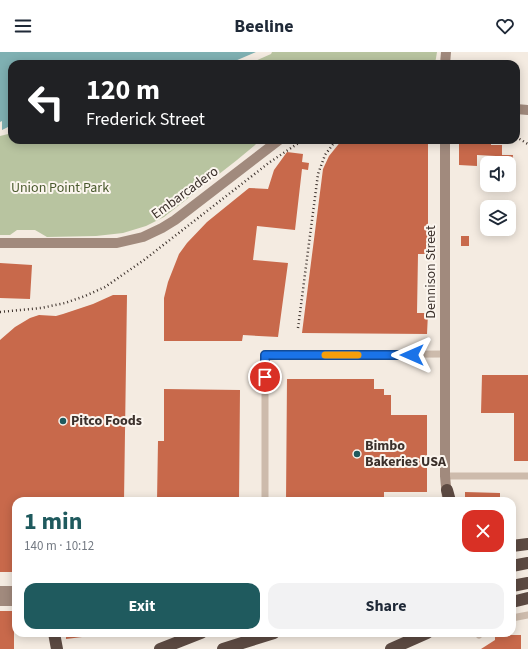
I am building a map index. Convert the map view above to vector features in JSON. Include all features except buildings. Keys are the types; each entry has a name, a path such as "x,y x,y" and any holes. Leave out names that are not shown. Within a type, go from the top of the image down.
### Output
{"highway":[{"path":"516,546 528,544"},
{"path":"516,565 528,563"},
{"path":"516,585 528,583"},
{"path":"516,601 528,598"},
{"path":"55,637 57,649"},
{"path":"160,649 191,637"},
{"path":"223,649 261,637"},
{"path":"391,649 418,637"}],"main road":[{"name":"Embarcadero","path":"0,243 117,243 144,237 175,220 274,144"},
{"name":"Dennison Street","path":"445,144 444,476 448,497"},
{"name":"Dennison Street","path":"440,497 444,476"},
{"path":"0,591 12,591"},
{"path":"0,601 12,602"}],"street":[{"path":"265,497 265,355 445,354"},
{"path":"444,476 528,476"},
{"path":"516,617 528,615"}],"green space":[{"path":"270,52 437,52 436,60 252,60"},
{"name":"Union Point Park","path":"8,132 8,144 256,144 164,217 146,226 123,233 96,236 47,237 35,230 17,230 10,235 0,235 0,134"}],"water":[{"path":"0,52 270,52 252,60 8,60 8,132 0,134"}],"pier":[{"path":"256,52 272,52 271,54 257,60 237,60"},
{"path":"2,121 2,130 8,127 8,134 0,136 0,122"}],"railway":[{"path":"520,139 528,144"},
{"path":"0,312 41,308 65,303 105,287 144,260 270,162 297,144"},
{"path":"298,328 318,174 325,155 333,144"}],"slow traffic":[{"path":"325,355 358,355"}],"place":[{"name":"Pitco Foods","path":"63,421"},
{"name":"Bimbo Bakeries USA","path":"357,454"}],"route":[{"path":"265,377 265,355 412,355"}]}
